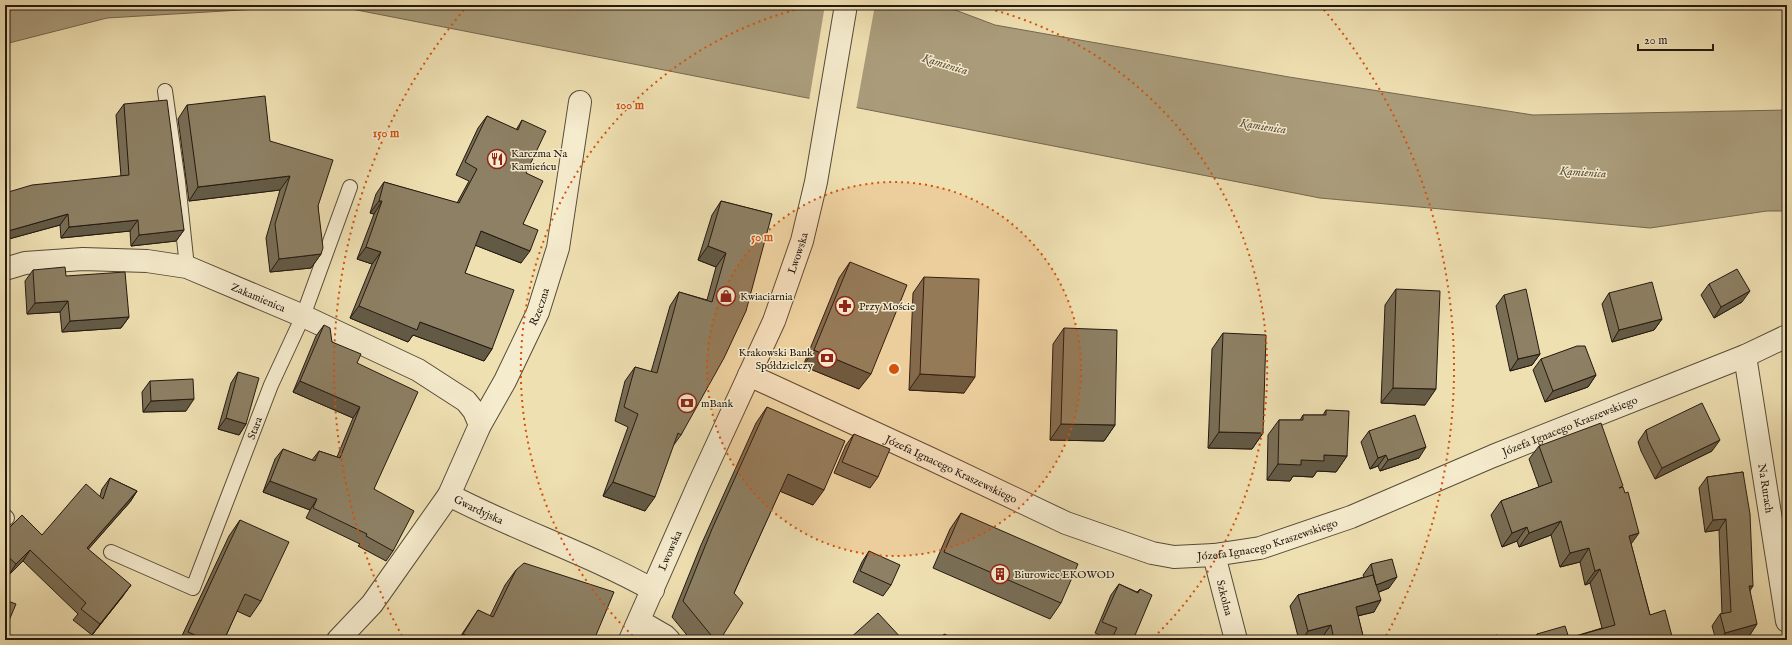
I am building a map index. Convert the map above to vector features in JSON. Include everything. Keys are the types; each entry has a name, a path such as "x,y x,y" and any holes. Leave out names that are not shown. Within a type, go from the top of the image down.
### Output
{"street":[{"name":"Lwowska","path":"635,631 698,486 774,321 802,241 816,182 846,5"},
{"name":"Rzeczna","path":"449,495 480,425 505,382 538,312 558,248 580,102"},
{"name":"Zakamienica","path":"5,269 25,263 83,259 147,261 187,267 303,316 418,370 466,401 474,411 480,425"},
{"name":"Józefa Ignacego Kraszewskiego","path":"749,375 1066,523 1152,553 1174,557 1214,555 1260,548 1351,516 1493,456 1745,356 1787,336"},
{"name":"Na Rurach","path":"1745,356 1787,621"},
{"name":"Gwardyjska","path":"346,637 372,604 449,495 486,514 614,568 653,590"},
{"name":"Szkolna","path":"1214,555 1236,640"},
{"path":"635,631 669,640"}],"lane":[{"path":"165,91 178,182 187,267"},
{"name":"Stara","path":"111,552 193,588 271,385 303,316 350,186"}],"water":[{"path":"5,5 325,5 107,18 5,44"},
{"name":"Kamienica","path":"331,5 942,5 995,25 1289,77 1533,115 1787,110 1787,211 1767,211 1650,228 1320,198"}],"pier":[{"path":"825,5 875,5 856,110 809,101"}],"building":[{"path":"265,96 270,141 333,160 318,206 323,248 321,254 279,259 275,224 290,176 198,187 187,105"},
{"path":"167,100 184,230 139,235 138,220 69,227 68,214 8,231 5,219 5,193 32,185 129,175 124,104"},
{"path":"487,116 518,130 522,120 546,131 526,173 543,181 523,224 538,230 530,251 481,231 465,273 514,290 492,349 420,322 417,330 359,306 381,252 366,247 382,201 379,201 384,182 459,203 477,169 465,162"},
{"path":"721,201 772,214 746,311 724,358 681,435 678,433 655,497 613,482 638,414 624,407 635,367 657,373 679,292 712,302 726,253 708,246"},
{"path":"850,262 907,285 871,374 814,350"},
{"path":"65,267 66,276 125,272 129,317 70,321 68,301 35,303 33,270"},
{"path":"1737,269 1750,291 1721,307 1709,284"},
{"path":"924,277 979,279 975,377 920,374"},
{"path":"1652,282 1662,319 1619,330 1609,293"},
{"path":"1396,289 1440,291 1436,389 1393,388"},
{"path":"1526,289 1540,354 1518,359 1504,295"},
{"path":"324,325 330,328 332,342 361,354 357,363 418,392 374,489 414,511 393,551 366,536 367,534 313,508 317,499 270,481 283,449 315,461 319,451 340,458 360,407 300,381"},
{"path":"1064,328 1117,330 1115,425 1061,424"},
{"path":"1223,333 1266,335 1263,433 1219,432"},
{"path":"1577,346 1585,346 1596,375 1553,391 1541,359"},
{"path":"238,372 259,378 246,424 226,418"},
{"path":"193,379 194,399 151,401 150,381"},
{"path":"1702,403 1720,440 1662,468 1648,440 1646,430"},
{"path":"767,407 845,441 824,490 788,474 734,593 743,603 720,640 715,640 683,601 712,529"},
{"path":"1326,410 1349,411 1347,456 1324,455 1324,461 1301,460 1301,465 1278,464 1279,420 1303,420 1303,415 1326,415"},
{"path":"1415,415 1426,447 1388,460 1386,455 1378,458 1369,431"},
{"path":"1601,423 1623,486 1619,488 1623,487 1625,493 1628,492 1639,533 1629,536 1650,615 1665,610 1673,640 1539,640 1537,634 1565,626 1569,638 1615,625 1600,569 1595,571 1589,548 1570,553 1561,521 1529,533 1527,527 1512,533 1501,501 1552,482 1539,446"},
{"path":"854,434 890,449 878,477 842,462"},
{"path":"1743,472 1750,514 1753,586 1749,586 1757,624 1725,633 1720,614 1731,612 1726,519 1713,520 1707,477"},
{"path":"110,478 137,491 87,548 131,585 100,624 81,609 86,603 30,550 16,564 5,554 5,532 22,515 42,535 86,484 103,499"},
{"path":"961,513 1078,564 1061,603 944,552"},
{"path":"240,520 289,542 261,601 245,594 224,640 206,640 188,632"},
{"path":"869,551 900,565 891,585 860,571"},
{"path":"1392,559 1397,577 1376,585 1371,564"},
{"path":"524,563 614,592 594,640 478,640 463,634 478,610 493,617 516,570"},
{"path":"1373,575 1381,600 1356,607 1364,640 1334,640 1331,625 1308,631 1298,595"},
{"path":"1119,584 1138,593 1140,589 1152,595 1133,640 1111,640 1117,628 1102,622"},
{"path":"5,600 16,604 5,630"},
{"path":"878,613 903,640 848,640"},
{"path":"944,634 958,640 941,640"},
{"path":"1202,635 1204,640 1185,640"},
{"path":"1497,635 1498,640 1478,640"}],"place":[{"name":"Karczma Na Kamieńcu","path":"497,159"},
{"name":"Kwiaciarnia","path":"726,296"},
{"name":"Przy Moście","path":"845,306"},
{"name":"Krakowski Bank Spółdzielczy","path":"827,358"},
{"name":"mBank","path":"687,403"},
{"name":"Biurowiec EKOWOD","path":"1000,574"}]}
